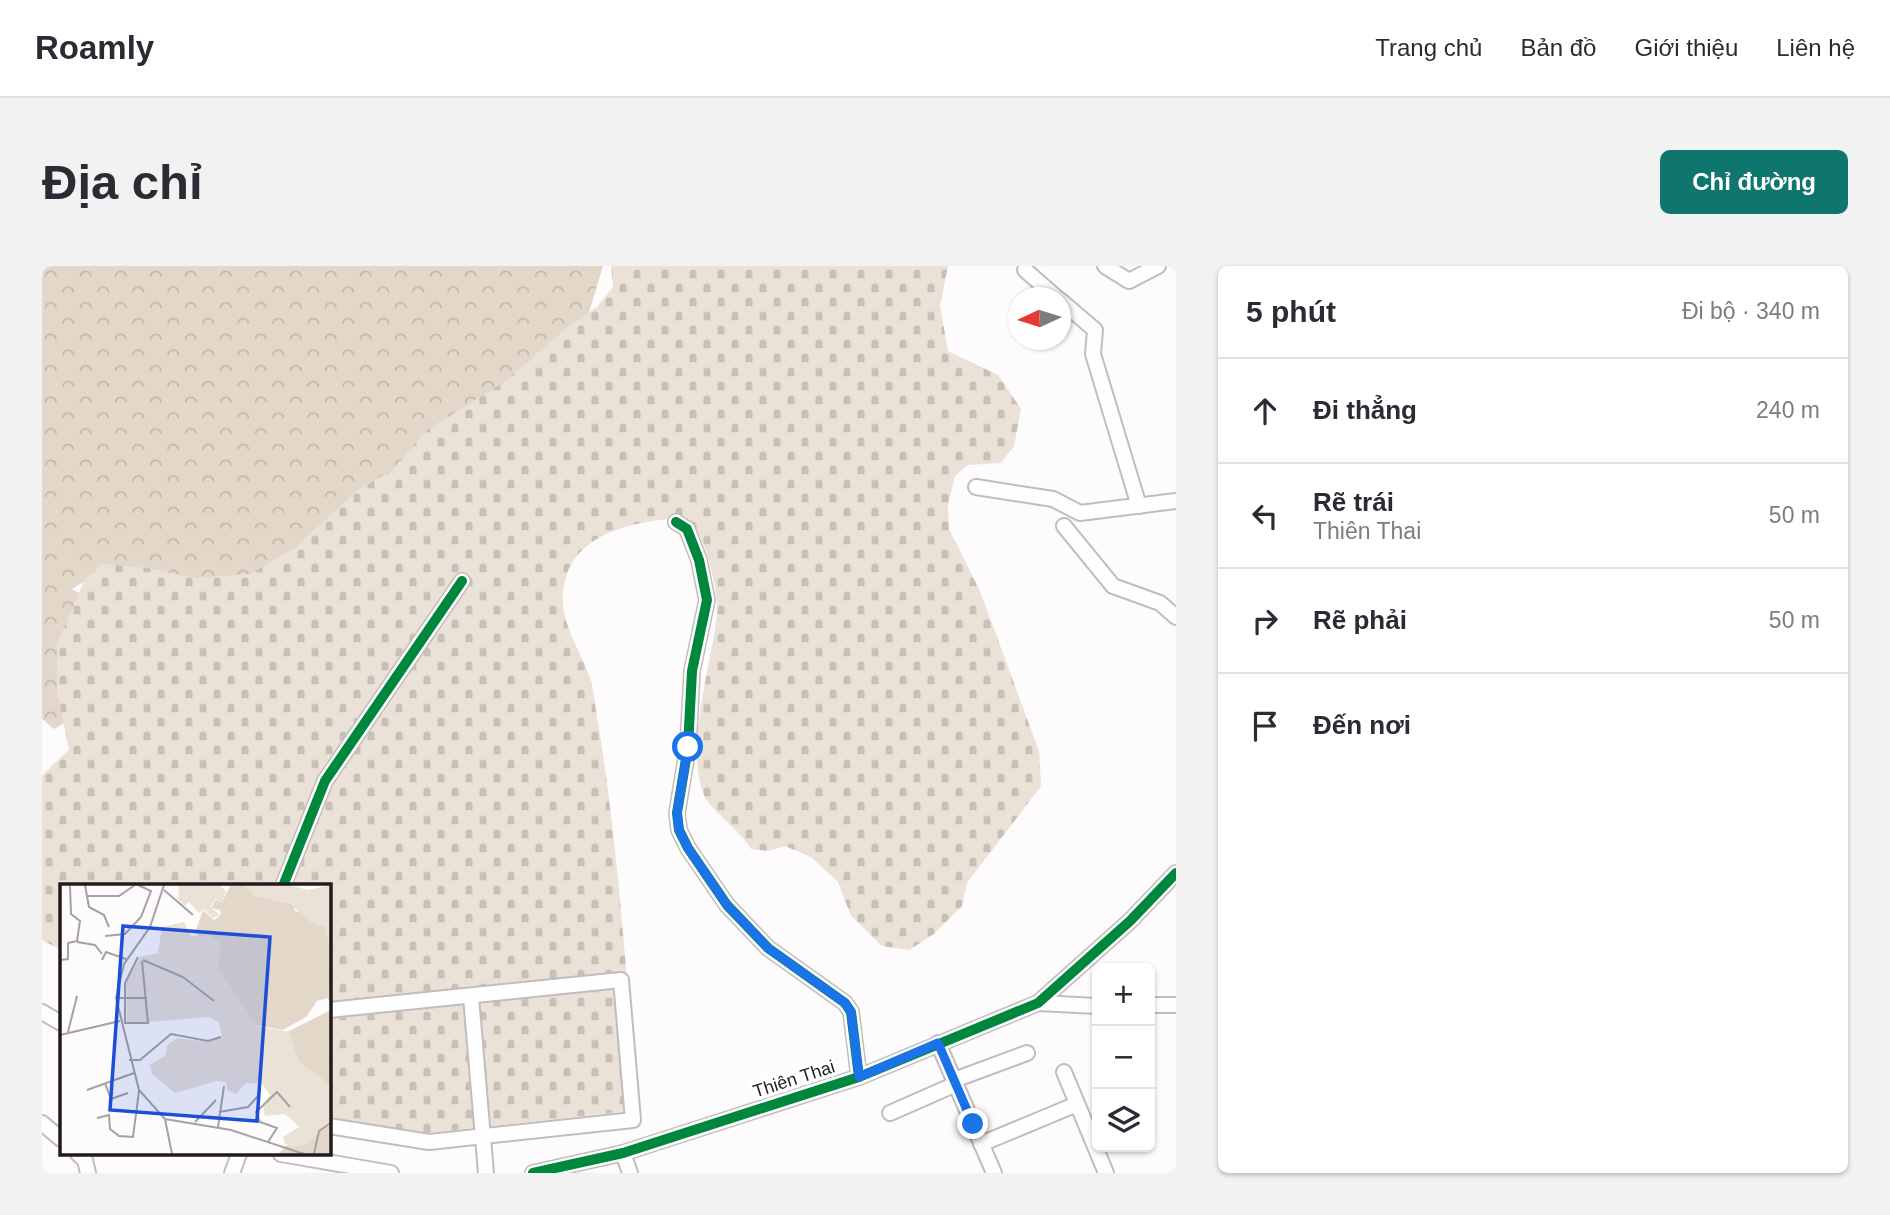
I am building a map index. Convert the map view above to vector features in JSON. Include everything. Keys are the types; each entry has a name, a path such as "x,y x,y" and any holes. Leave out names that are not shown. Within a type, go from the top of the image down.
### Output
{"street":[{"path":"1105,266 1129,281 1158,266"},
{"path":"1025,270 1045,287"},
{"path":"1071,309 1095,330 1093,354 1139,506"},
{"path":"976,487 1053,499 1080,513 1176,501"},
{"path":"676,522 687,529 699,560 707,600 692,671 688,747 677,813 679,830 688,848 727,905 768,948 845,1003 851,1012 859,1077"},
{"path":"1064,526 1113,586 1160,603 1176,617"},
{"path":"284,884 325,781 462,581"},
{"name":"Thiên Thai","path":"533,1173 623,1153 859,1077 1038,1003 1130,921 1176,873"},
{"path":"331,1010 621,980 634,1120 429,1142 331,1126"},
{"path":"471,997 486,1173"},
{"path":"1038,1003 1092,1006"},
{"path":"1155,1005 1176,1005"},
{"path":"42,1012 60,1022"},
{"path":"938,1043 994,1173"},
{"path":"890,1113 955,1082 1027,1053"},
{"path":"1064,1072 1106,1173"},
{"path":"981,1143 1077,1104"},
{"path":"42,1123 60,1138"},
{"path":"623,1153 630,1173"},
{"path":"80,1156 85,1160 88,1173"},
{"path":"232,1173 238,1156"},
{"path":"293,1156 391,1173"}],"green space":[{"path":"42,266 603,266 587,319 303,561 188,598 111,565 72,589 116,614 81,713 54,729 42,719"},
{"path":"611,266 948,266 940,306 948,351 998,375 1021,409 1014,446 1001,463 968,465 955,476 948,504 949,529 980,591 1039,751 1041,786 967,883 962,906 934,934 909,950 882,946 851,916 838,882 811,857 785,846 768,851 751,849 703,793 698,773 698,727 717,605 711,570 700,537 679,518 630,526 598,538 574,559 563,589 563,602 568,628 592,684 603,754 621,907 638,1110 427,1133 382,1129 331,1116 331,884 60,884 60,949 42,940 42,775 69,750 57,691 57,644 85,579 102,564 148,568 194,578 250,574 295,548 358,490 391,471 427,430 504,382 570,325 597,307 613,287"}],"cycle path":[{"path":"676,522 687,529 699,560 707,600 692,671 688,747 677,813 679,830 688,848 727,905 768,948 845,1003 851,1012 859,1077"},
{"path":"284,884 325,781 462,581"},
{"path":"533,1173 623,1153 859,1077 1038,1003 1130,921 1176,873"}],"route":[{"path":"688,747 677,813 679,830 688,848 727,905 768,948 845,1003 851,1012 859,1077 938,1043 973,1124"}]}
